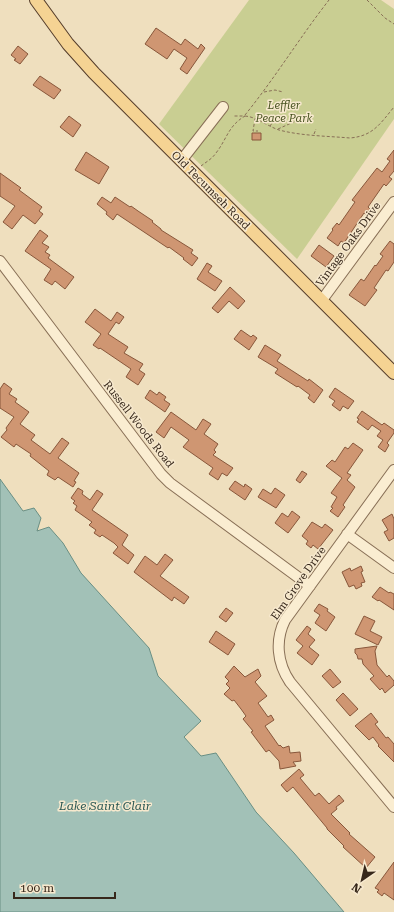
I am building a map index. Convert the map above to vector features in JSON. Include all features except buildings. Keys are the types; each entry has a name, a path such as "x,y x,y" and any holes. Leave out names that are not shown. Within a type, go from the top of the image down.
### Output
{"main road":[{"name":"Old Tecumseh Road","path":"36,0 68,44 94,73 394,373"}],"street":[{"path":"181,161 223,107"},
{"name":"Vintage Oaks Drive","path":"322,300 394,202"},
{"name":"Russell Woods Road","path":"0,261 161,474 310,586"},
{"name":"Elm Grove Drive","path":"394,470 285,620 281,628 279,649 280,662 283,672 290,682 394,807"},
{"path":"347,534 394,568"}],"path":[{"path":"192,171 216,153 234,124 237,120 245,116 264,92 307,29 329,0"},
{"path":"367,0 385,18 394,24"},
{"path":"264,92 275,90 283,92"},
{"path":"234,116 245,116 256,119 277,129 314,135 350,138 359,137 373,132 394,107"},
{"path":"270,126 278,115"},
{"path":"256,119 253,131 258,131"},
{"path":"277,129 298,120"},
{"path":"314,135 316,129"}],"green space":[{"name":"Leffler Peace Park","path":"249,0 381,0 394,9 394,119 297,259 159,124"}],"water":[{"name":"Lake Saint Clair","path":"0,479 23,511 34,508 41,518 37,531 49,527 63,543 81,573 149,648 158,676 201,721 184,737 201,756 216,753 256,812 294,853 344,912 0,912"}]}
